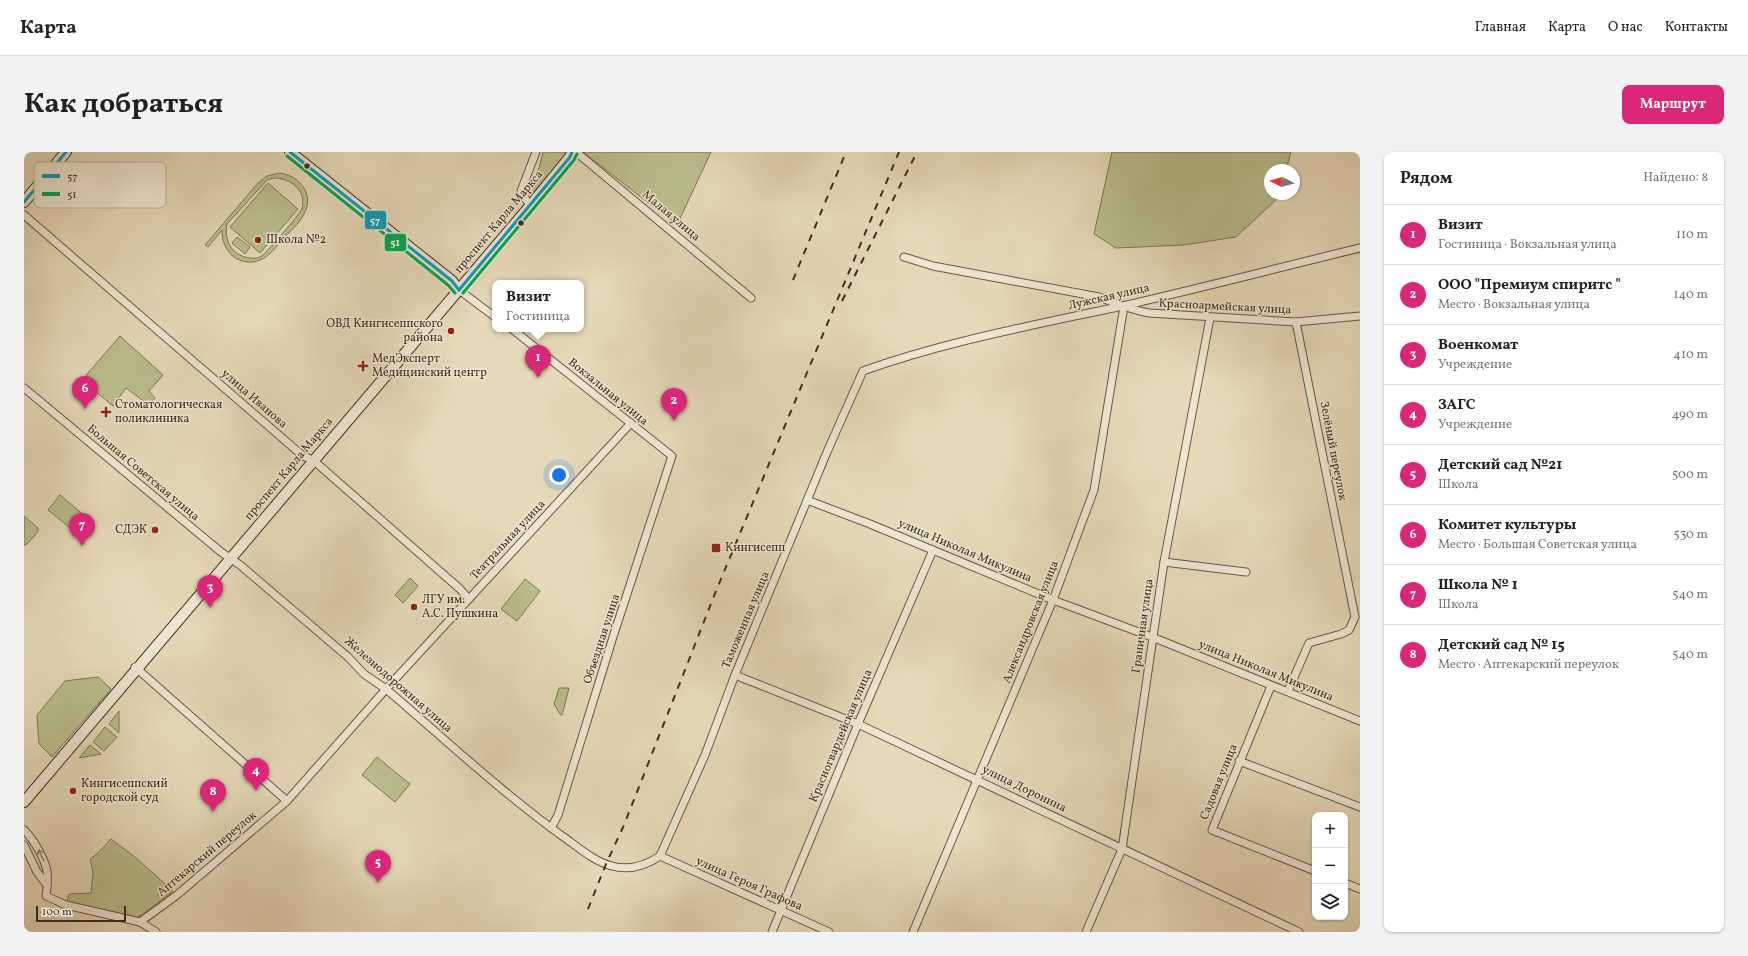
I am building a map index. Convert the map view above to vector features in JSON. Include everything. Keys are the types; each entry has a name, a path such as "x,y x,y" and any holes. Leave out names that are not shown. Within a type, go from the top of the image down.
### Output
{"main road":[{"path":"51,162 60,152"},
{"path":"58,162 66,152"},
{"path":"290,152 452,281 458,289"},
{"path":"529,205 569,152"},
{"name":"проспект Карла Маркса","path":"24,802 312,459 570,157 572,152"},
{"path":"24,194 34,182"},
{"path":"24,202 34,190"},
{"path":"24,798 136,668"}],"street":[{"path":"529,205 521,191 536,152"},
{"name":"Малая улица","path":"576,152 751,298"},
{"name":"улица Иванова","path":"24,215 303,456 312,459 460,589 469,599"},
{"name":"Лужская улица","path":"863,371 901,358 1009,331 1124,306 1360,248"},
{"name":"Красноармейская улица","path":"904,258 933,266 1099,297 1132,310 1149,314 1296,322 1360,316"},
{"path":"458,289 492,315"},
{"name":"Александровская улица","path":"913,932 979,780 1053,600 1094,490 1124,306"},
{"name":"Граничная улица","path":"1086,932 1122,849 1164,562 1210,318"},
{"name":"Зелёный переулок","path":"1288,691 1309,643 1349,630 1355,617 1296,322"},
{"name":"Вокзальная улица","path":"516,332 672,456"},
{"name":"Таможенная улица","path":"660,856 705,755 735,675 807,500 841,418 863,371"},
{"name":"Большая Советская улица","path":"24,388 229,558"},
{"name":"Театральная улица","path":"386,689 631,423"},
{"name":"Объездная улица","path":"551,828 558,815 611,644 672,456"},
{"name":"улица Николая Микулина","path":"807,500 870,524 1053,600 1152,636 1271,686 1288,691 1360,721"},
{"name":"Красногвардейская улица","path":"772,932 858,724 933,550"},
{"name":"Железнодорожная улица","path":"229,558 240,565 348,657 364,674 386,689 551,828 593,857 612,866 632,868 648,864 660,856"},
{"path":"1164,562 1246,572"},
{"path":"136,668 287,800"},
{"name":"улица Доронина","path":"735,675 858,724 1299,932"},
{"name":"Садовая улица","path":"1271,686 1212,830 1312,870"},
{"name":"Аптекарский переулок","path":"140,922 177,895 287,800 386,689"},
{"path":"1239,761 1360,807"},
{"path":"24,830 38,849 45,865 47,884 46,896 66,905 140,922 156,932"},
{"path":"24,845 37,872 47,884"},
{"name":"улица Героя Графова","path":"660,856 829,932"},
{"path":"1348,884 1360,889"}],"green space":[{"path":"543,152 568,152 546,183 528,196 526,193 539,168"},
{"path":"583,152 711,152 677,225"},
{"path":"1112,152 1291,152 1288,164 1264,164 1264,200 1276,200 1236,237 1184,245 1116,248 1094,234"},
{"path":"279,173 293,177 303,187 308,199 307,207 297,225 275,249 263,259 257,261 243,261 234,257 225,245 222,230 208,247 205,245 258,183 267,176","holes":["274,178 286,180 296,186 300,191 303,202 302,209 296,218 262,256 247,258 239,255 233,250 228,241 226,235 227,224 267,180"]},
{"path":"268,183 298,209 260,253 230,227"},
{"path":"237,237 250,247 245,254 232,243"},
{"path":"120,336 163,375 149,391 155,398 149,405 126,388 113,406 89,386 77,388"},
{"path":"60,495 86,517 74,531 48,510"},
{"path":"24,516 38,528 38,532 27,544 24,545"},
{"path":"410,578 418,586 403,603 395,595"},
{"path":"525,579 540,591 517,621 501,609"},
{"path":"98,677 111,689 52,757 39,744 37,715 65,681"},
{"path":"559,688 569,688 562,715 554,704"},
{"path":"119,711 119,733 109,724"},
{"path":"105,727 117,737 104,751 93,742"},
{"path":"90,745 101,754 79,758"},
{"path":"377,757 410,784 395,802 362,775"},
{"path":"111,839 135,857 173,891 142,915 137,917 67,902 69,894 91,893 93,871 90,859 97,854"}],"railway":[{"path":"793,280 846,152"},
{"path":"588,909 624,825 716,591 899,152"},
{"path":"842,301 917,152"}],"transit line":[{"name":"57","path":"58,162 66,152"},
{"name":"57","path":"290,152 452,281 459,290"},
{"name":"57","path":"459,290 570,157 572,152"},
{"name":"51","path":"463,293 574,160 577,154"},
{"name":"51","path":"287,156 448,285 455,293"},
{"name":"57","path":"24,202 34,190"}],"place":[{"name":"Школа №2","path":"258,240"},
{"name":"ОВД Кингисеппского района","path":"451,331"},
{"name":"МедЭксперт Медицинский центр","path":"363,366"},
{"name":"Визит","path":"538,378"},
{"name":"Комитет культуры","path":"85,409"},
{"name":"Стоматологическая поликлиника","path":"106,412"},
{"name":"ООО \"Премиум спиритс \"","path":"674,421"},
{"name":"СДЭК","path":"155,530"},
{"name":"Школа № 1","path":"82,546"},
{"name":"Кингисепп","path":"716,548"},
{"name":"ЛГУ им. А.С. Пушкина","path":"414,607"},
{"name":"Военкомат","path":"210,608"},
{"name":"Кингисеппский городской суд","path":"73,791"},
{"name":"ЗАГС","path":"256,791"},
{"name":"Детский сад № 15","path":"213,812"},
{"name":"Детский сад №21","path":"378,883"}]}
